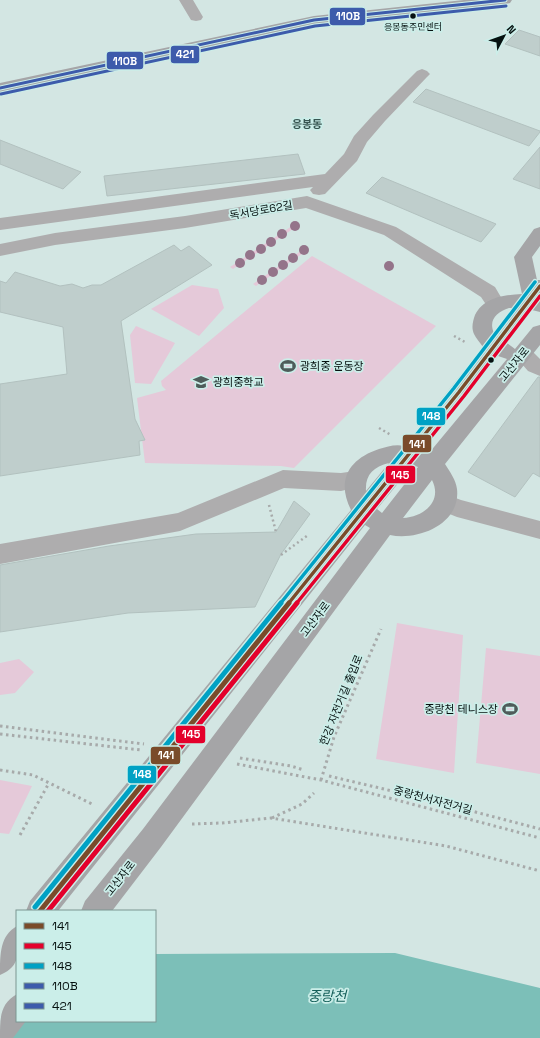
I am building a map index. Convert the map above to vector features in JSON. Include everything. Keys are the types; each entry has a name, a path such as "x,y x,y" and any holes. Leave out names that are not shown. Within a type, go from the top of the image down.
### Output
{"main road":[{"path":"0,88 314,20 505,0"},
{"path":"538,299 523,257 540,234"},
{"path":"533,354 506,352 491,343 484,335 481,326 482,318 487,310 496,304 507,301 538,299"},
{"path":"41,910 454,398 538,299"},
{"name":"고산자로","path":"96,910 152,838 403,501 540,332"},
{"path":"418,458 506,352"},
{"path":"398,453 418,458 426,461 436,469 444,480 447,491 445,503 439,514 429,522 416,527 400,528 384,524 370,516 359,506 355,493 355,480 361,469 371,460 384,454 398,453"},
{"path":"0,961 16,941"},
{"path":"0,1031 16,1010"}],"street":[{"path":"186,0 196,18"},
{"path":"307,202 351,157 360,140 378,118 422,74"},
{"path":"0,224 329,179"},
{"name":"독서당로62길","path":"0,250 55,239 185,222 307,202 390,231 488,292 496,304"},
{"path":"533,354 535,366 540,369"},
{"path":"0,554 180,522 282,479 341,482 355,480"},
{"path":"445,503 457,508 537,523"}],"path":[{"path":"268,502 276,532"},
{"path":"281,554 308,535"},
{"name":"한강 자전거길 출입로","path":"321,780 334,737 381,629"},
{"path":"329,776 426,799 540,829"},
{"name":"중랑천서자전거길","path":"321,780 540,838"},
{"path":"20,835 49,783"},
{"path":"314,793 302,804 271,818 446,846 540,871"}],"shaded area":[{"path":"295,224 299,225 233,269 230,267"},
{"path":"305,248 309,249 256,286 253,284"},
{"name":"광희중 운동장","path":"312,256 436,326 294,468 281,466 145,463 137,398 166,390 162,386 161,381"},
{"path":"192,285 218,289 224,308 199,336 151,309"},
{"path":"136,326 175,343 151,384 135,383 130,335"},
{"path":"397,623 463,635 454,773 376,759"},
{"name":"중랑천 테니스장","path":"486,648 540,656 540,774 476,763"},
{"path":"19,659 34,672 15,693 0,695 0,663"},
{"path":"0,780 32,786 9,834 0,833"}],"water":[{"name":"중랑천","path":"395,953 540,988 540,1038 0,1038 0,955 16,1022 156,1022 156,954"}],"pier":[{"path":"0,953 16,953 16,1022 7,1038 0,1038"}],"building":[{"path":"519,30 540,37 540,56 505,44"},
{"path":"426,89 540,132 529,146 413,102"},
{"path":"0,140 81,172 63,189 0,164"},
{"path":"540,147 540,189 513,179"},
{"path":"298,154 305,174 107,196 104,176"},
{"path":"382,177 496,224 481,242 366,193"},
{"path":"174,245 181,251 189,246 212,265 121,321 135,419 145,440 139,441 140,455 0,476 0,384 67,374 63,327 0,312 0,281 6,283 15,272 60,286 72,284 83,288 92,285 101,285"},
{"path":"538,377 540,377 540,477 533,473 515,497 468,472"},
{"path":"294,501 310,514 281,554 255,607 128,613 0,632 0,565 109,546 196,534 276,532"}],"transit line":[{"name":"110B","path":"0,88 314,20 505,0"},
{"name":"421","path":"1,94 315,26 506,6"},
{"name":"148","path":"35,907 454,388 535,282"},
{"name":"141","path":"41,910 459,392 540,286"},
{"name":"145","path":"49,910 464,396 540,296"}],"place":[{"name":"응봉동주민센터","path":"413,16"},
{"name":"광희중 운동장","path":"288,366"},
{"name":"광희중학교","path":"201,382"},
{"name":"중랑천 테니스장","path":"510,709"}],"district":[{"name":"응봉동","path":"307,124"}]}
